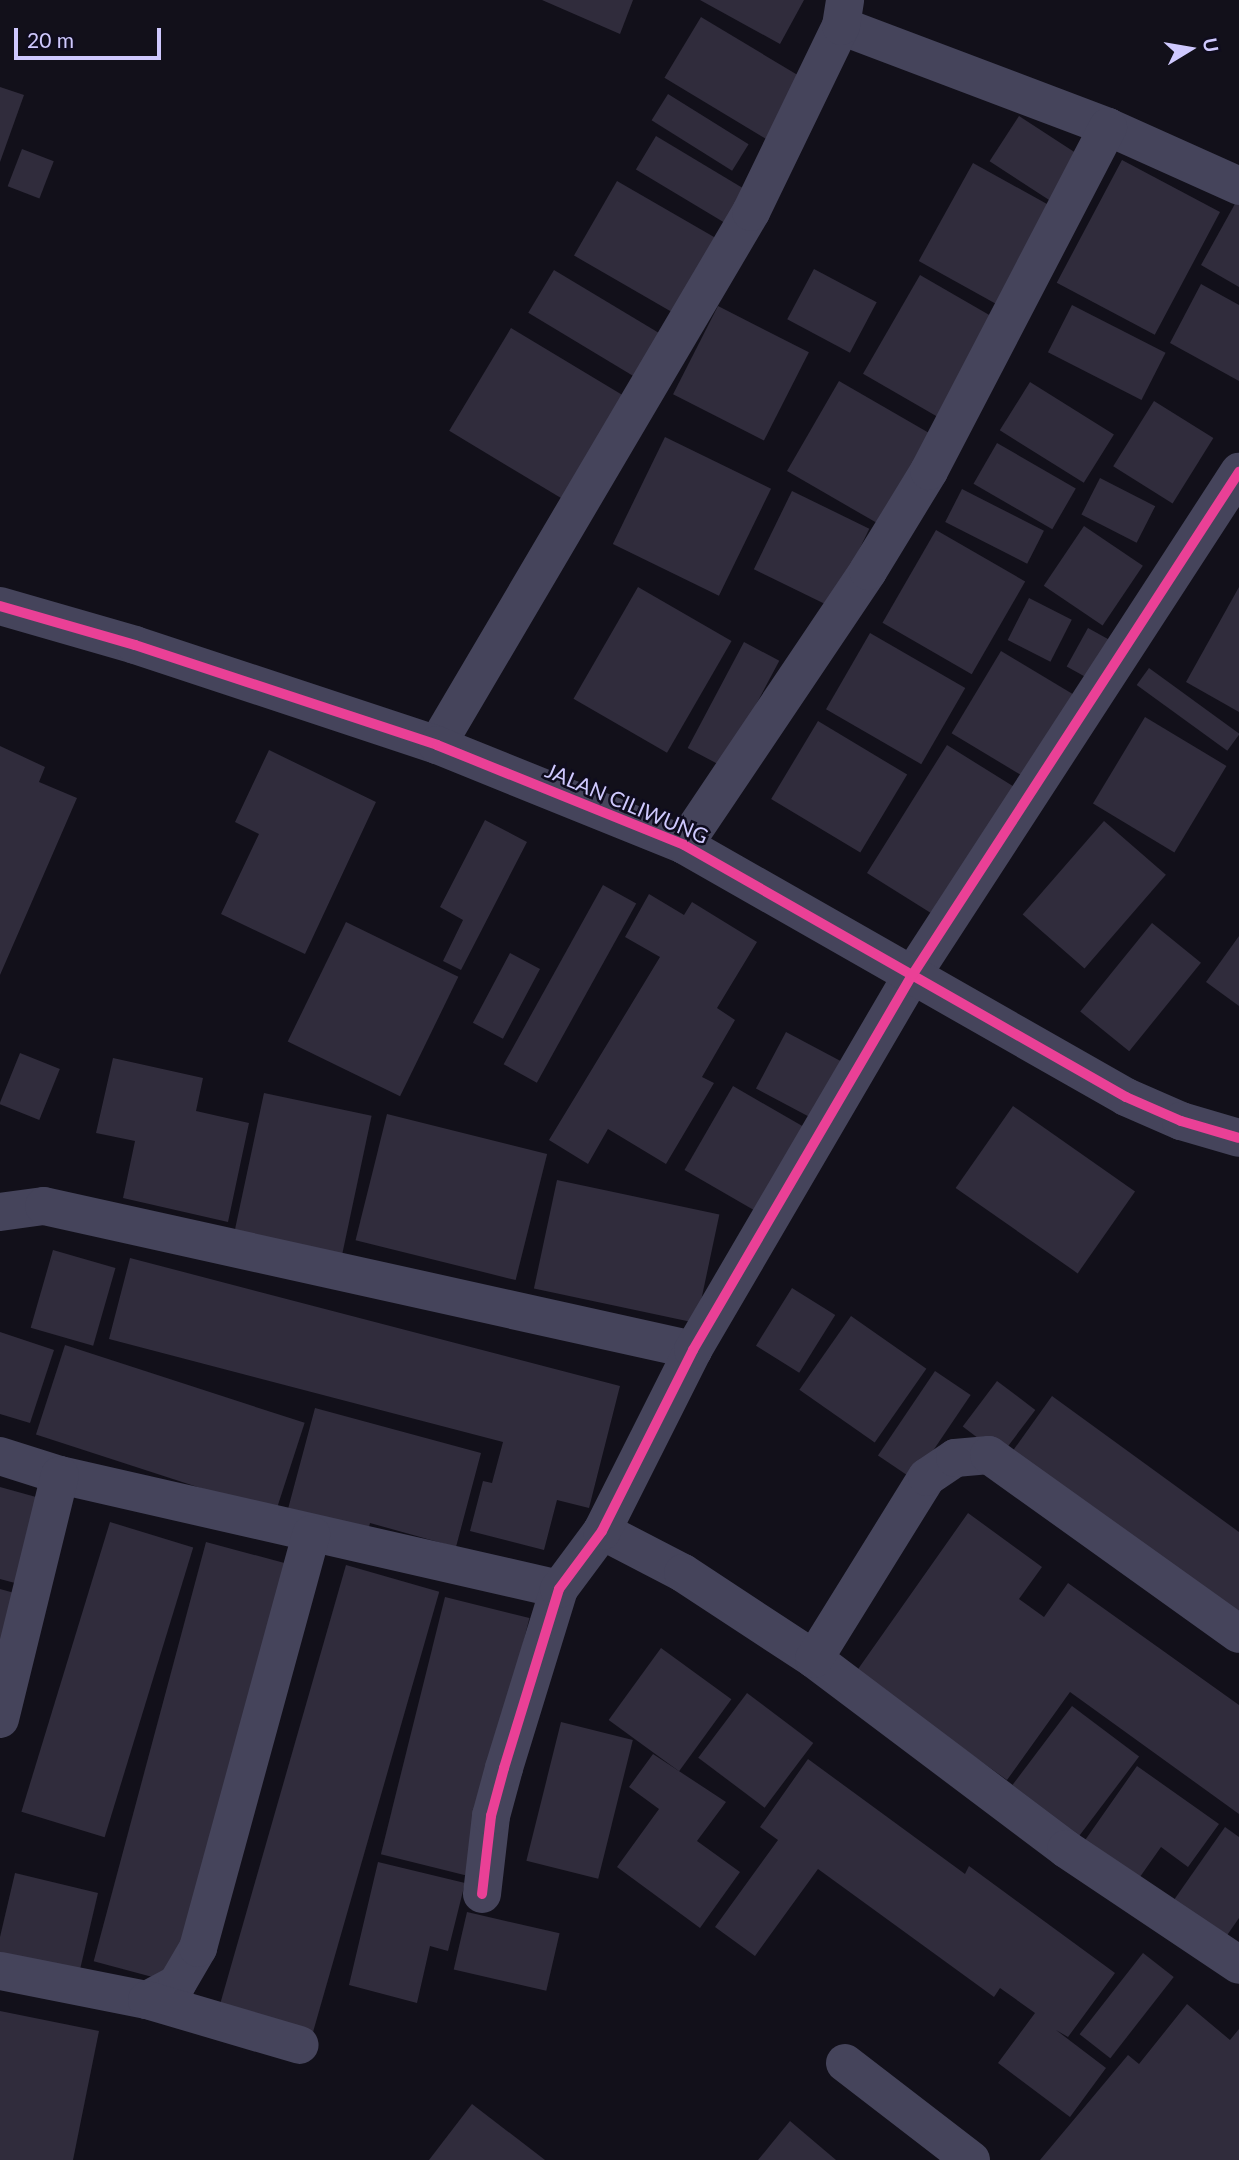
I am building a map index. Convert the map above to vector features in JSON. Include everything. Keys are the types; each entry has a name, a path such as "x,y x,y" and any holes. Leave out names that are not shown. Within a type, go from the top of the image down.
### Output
{"street":[{"path":"437,745 751,212 843,13 1239,186"},
{"path":"684,845 868,571 929,471 1108,127"},
{"path":"482,1894 491,1816 503,1768 559,1589 602,1531 693,1350 914,974 1239,472"},
{"name":"JALAN CILIWUNG","path":"0,606 135,645 437,745 684,845 1126,1097 1181,1121 1239,1138"},
{"path":"0,1212 44,1206 693,1350"},
{"path":"814,1659 927,1476 955,1458 989,1455 1239,1634"},
{"path":"0,1456 60,1475 559,1589"},
{"path":"0,1719 60,1475"},
{"path":"602,1531 683,1573 814,1659 1066,1849 1239,1965"},
{"path":"147,2000 177,1984 198,1948 311,1534"},
{"path":"0,1971 147,2000 300,2045"},
{"path":"845,2063 971,2160"}],"building":[{"path":"542,0 633,0 620,34"},
{"path":"700,0 804,0 780,44"},
{"path":"701,17 806,80 770,141 664,78"},
{"path":"0,87 24,95 0,162"},
{"path":"668,94 749,144 732,171 652,120"},
{"path":"1019,116 1088,161 1058,206 990,161"},
{"path":"656,136 745,190 725,223 636,169"},
{"path":"22,149 54,161 39,199 8,186"},
{"path":"1122,160 1220,212 1155,335 1057,283"},
{"path":"973,163 1060,211 1006,309 919,261"},
{"path":"617,181 725,244 682,318 574,255"},
{"path":"1236,202 1239,204 1239,287 1201,265"},
{"path":"814,269 877,302 850,353 787,319"},
{"path":"554,270 673,342 647,384 528,313"},
{"path":"920,275 1002,322 945,421 863,374"},
{"path":"1201,284 1239,305 1239,381 1170,343"},
{"path":"1072,305 1166,353 1141,400 1048,352"},
{"path":"718,306 809,352 764,441 673,394"},
{"path":"511,328 635,403 573,506 449,431"},
{"path":"839,381 931,434 879,524 787,471"},
{"path":"1030,382 1114,434 1084,483 1000,430"},
{"path":"1154,401 1213,438 1173,503 1113,466"},
{"path":"665,437 771,489 719,596 613,544"},
{"path":"997,443 1076,488 1052,529 974,484"},
{"path":"1100,478 1155,506 1137,543 1081,515"},
{"path":"962,489 1044,531 1027,564 945,522"},
{"path":"792,491 869,529 831,607 754,569"},
{"path":"1084,526 1143,566 1103,625 1044,586"},
{"path":"936,530 1025,582 972,674 882,623"},
{"path":"638,587 732,641 667,753 574,699"},
{"path":"1239,587 1239,712 1186,682"},
{"path":"1029,598 1072,620 1050,662 1008,640"},
{"path":"1088,628 1115,643 1094,682 1067,666"},
{"path":"870,633 965,688 921,764 826,709"},
{"path":"744,642 779,661 723,767 688,748"},
{"path":"1001,651 1076,696 1026,778 952,733"},
{"path":"1149,668 1239,733 1227,751 1137,685"},
{"path":"1145,717 1226,766 1174,853 1093,804"},
{"path":"818,721 907,775 860,853 771,799"},
{"path":"947,745 1022,792 942,920 867,873"},
{"path":"0,746 45,767 39,782 77,798 0,975"},
{"path":"269,750 376,802 305,954 221,914 259,834 235,822"},
{"path":"485,820 527,842 461,970 443,961 463,920 440,907"},
{"path":"1104,821 1166,875 1085,968 1023,915"},
{"path":"603,885 636,903 537,1083 504,1064"},
{"path":"649,894 684,915 692,902 757,942 717,1008 735,1020 702,1077 714,1083 666,1164 608,1129 588,1164 549,1140 660,957 625,937"},
{"path":"346,922 458,977 400,1096 288,1042"},
{"path":"1152,923 1201,963 1129,1051 1080,1012"},
{"path":"1239,936 1239,1006 1206,982"},
{"path":"510,953 540,969 503,1039 473,1023"},
{"path":"786,1032 850,1066 820,1123 756,1089"},
{"path":"20,1053 60,1069 39,1120 0,1104"},
{"path":"113,1058 203,1078 196,1111 249,1123 228,1222 123,1198 135,1141 96,1133"},
{"path":"733,1086 812,1132 763,1216 684,1170"},
{"path":"264,1093 372,1116 341,1260 233,1237"},
{"path":"1013,1106 1135,1191 1078,1273 956,1188"},
{"path":"387,1114 547,1154 516,1280 356,1240"},
{"path":"557,1180 719,1215 696,1323 534,1289"},
{"path":"53,1250 115,1268 93,1346 31,1328"},
{"path":"130,1258 620,1386 589,1508 557,1500 544,1550 470,1531 483,1481 492,1483 503,1442 109,1339"},
{"path":"792,1288 835,1315 799,1373 756,1346"},
{"path":"851,1316 926,1369 875,1442 799,1390"},
{"path":"0,1332 54,1350 30,1423 0,1414"},
{"path":"65,1345 305,1423 276,1512 36,1434"},
{"path":"935,1371 971,1395 914,1480 878,1456"},
{"path":"997,1381 1035,1410 1001,1455 963,1427"},
{"path":"1052,1396 1239,1532 1239,1626 1007,1459"},
{"path":"315,1408 481,1453 456,1547 370,1523 368,1531 288,1509"},
{"path":"0,1487 36,1497 15,1583 0,1579"},
{"path":"968,1513 1042,1567 1019,1599 1044,1617 1068,1583 1239,1705 1239,1814 1070,1692 1007,1780 856,1672"},
{"path":"110,1522 193,1547 105,1837 21,1812"},
{"path":"206,1542 289,1564 177,1983 94,1961"},
{"path":"346,1565 439,1592 312,2034 219,2007"},
{"path":"0,1589 18,1594 0,1663"},
{"path":"445,1597 529,1618 465,1875 381,1854"},
{"path":"661,1648 731,1699 679,1771 609,1720"},
{"path":"747,1693 813,1743 765,1808 698,1758"},
{"path":"1072,1706 1139,1757 1080,1836 1012,1785"},
{"path":"561,1722 633,1740 598,1879 526,1861"},
{"path":"653,1754 726,1802 697,1841 740,1872 700,1928 617,1867 659,1809 629,1787"},
{"path":"808,1759 965,1874 969,1866 1115,1973 1068,2037 1056,2030 1106,2068 1070,2117 998,2063 1035,2013 1000,1988 994,1997 818,1869 755,1956 715,1927 778,1840 760,1827"},
{"path":"1137,1766 1219,1824 1188,1867 1161,1847 1135,1884 1081,1846"},
{"path":"1225,1827 1239,1837 1239,1918 1221,1944 1169,1907"},
{"path":"378,1862 465,1883 448,1951 430,1946 417,2003 349,1985"},
{"path":"15,1873 98,1893 78,1978 0,1959 0,1937"},
{"path":"467,1912 560,1933 546,1991 454,1969"},
{"path":"1143,1953 1174,1977 1110,2058 1080,2034"},
{"path":"1187,2004 1230,2040 1239,2029 1239,2160 1040,2160 1128,2055 1139,2064"},
{"path":"0,2011 99,2031 73,2160 0,2160"},
{"path":"472,2104 545,2160 429,2160"},
{"path":"790,2121 836,2160 758,2160"}],"cycle path":[{"path":"482,1894 491,1816 559,1589 602,1531 693,1350 913,974 1239,472"},
{"path":"0,606 135,645 437,745 684,845 1126,1097 1181,1121 1239,1138"}]}
